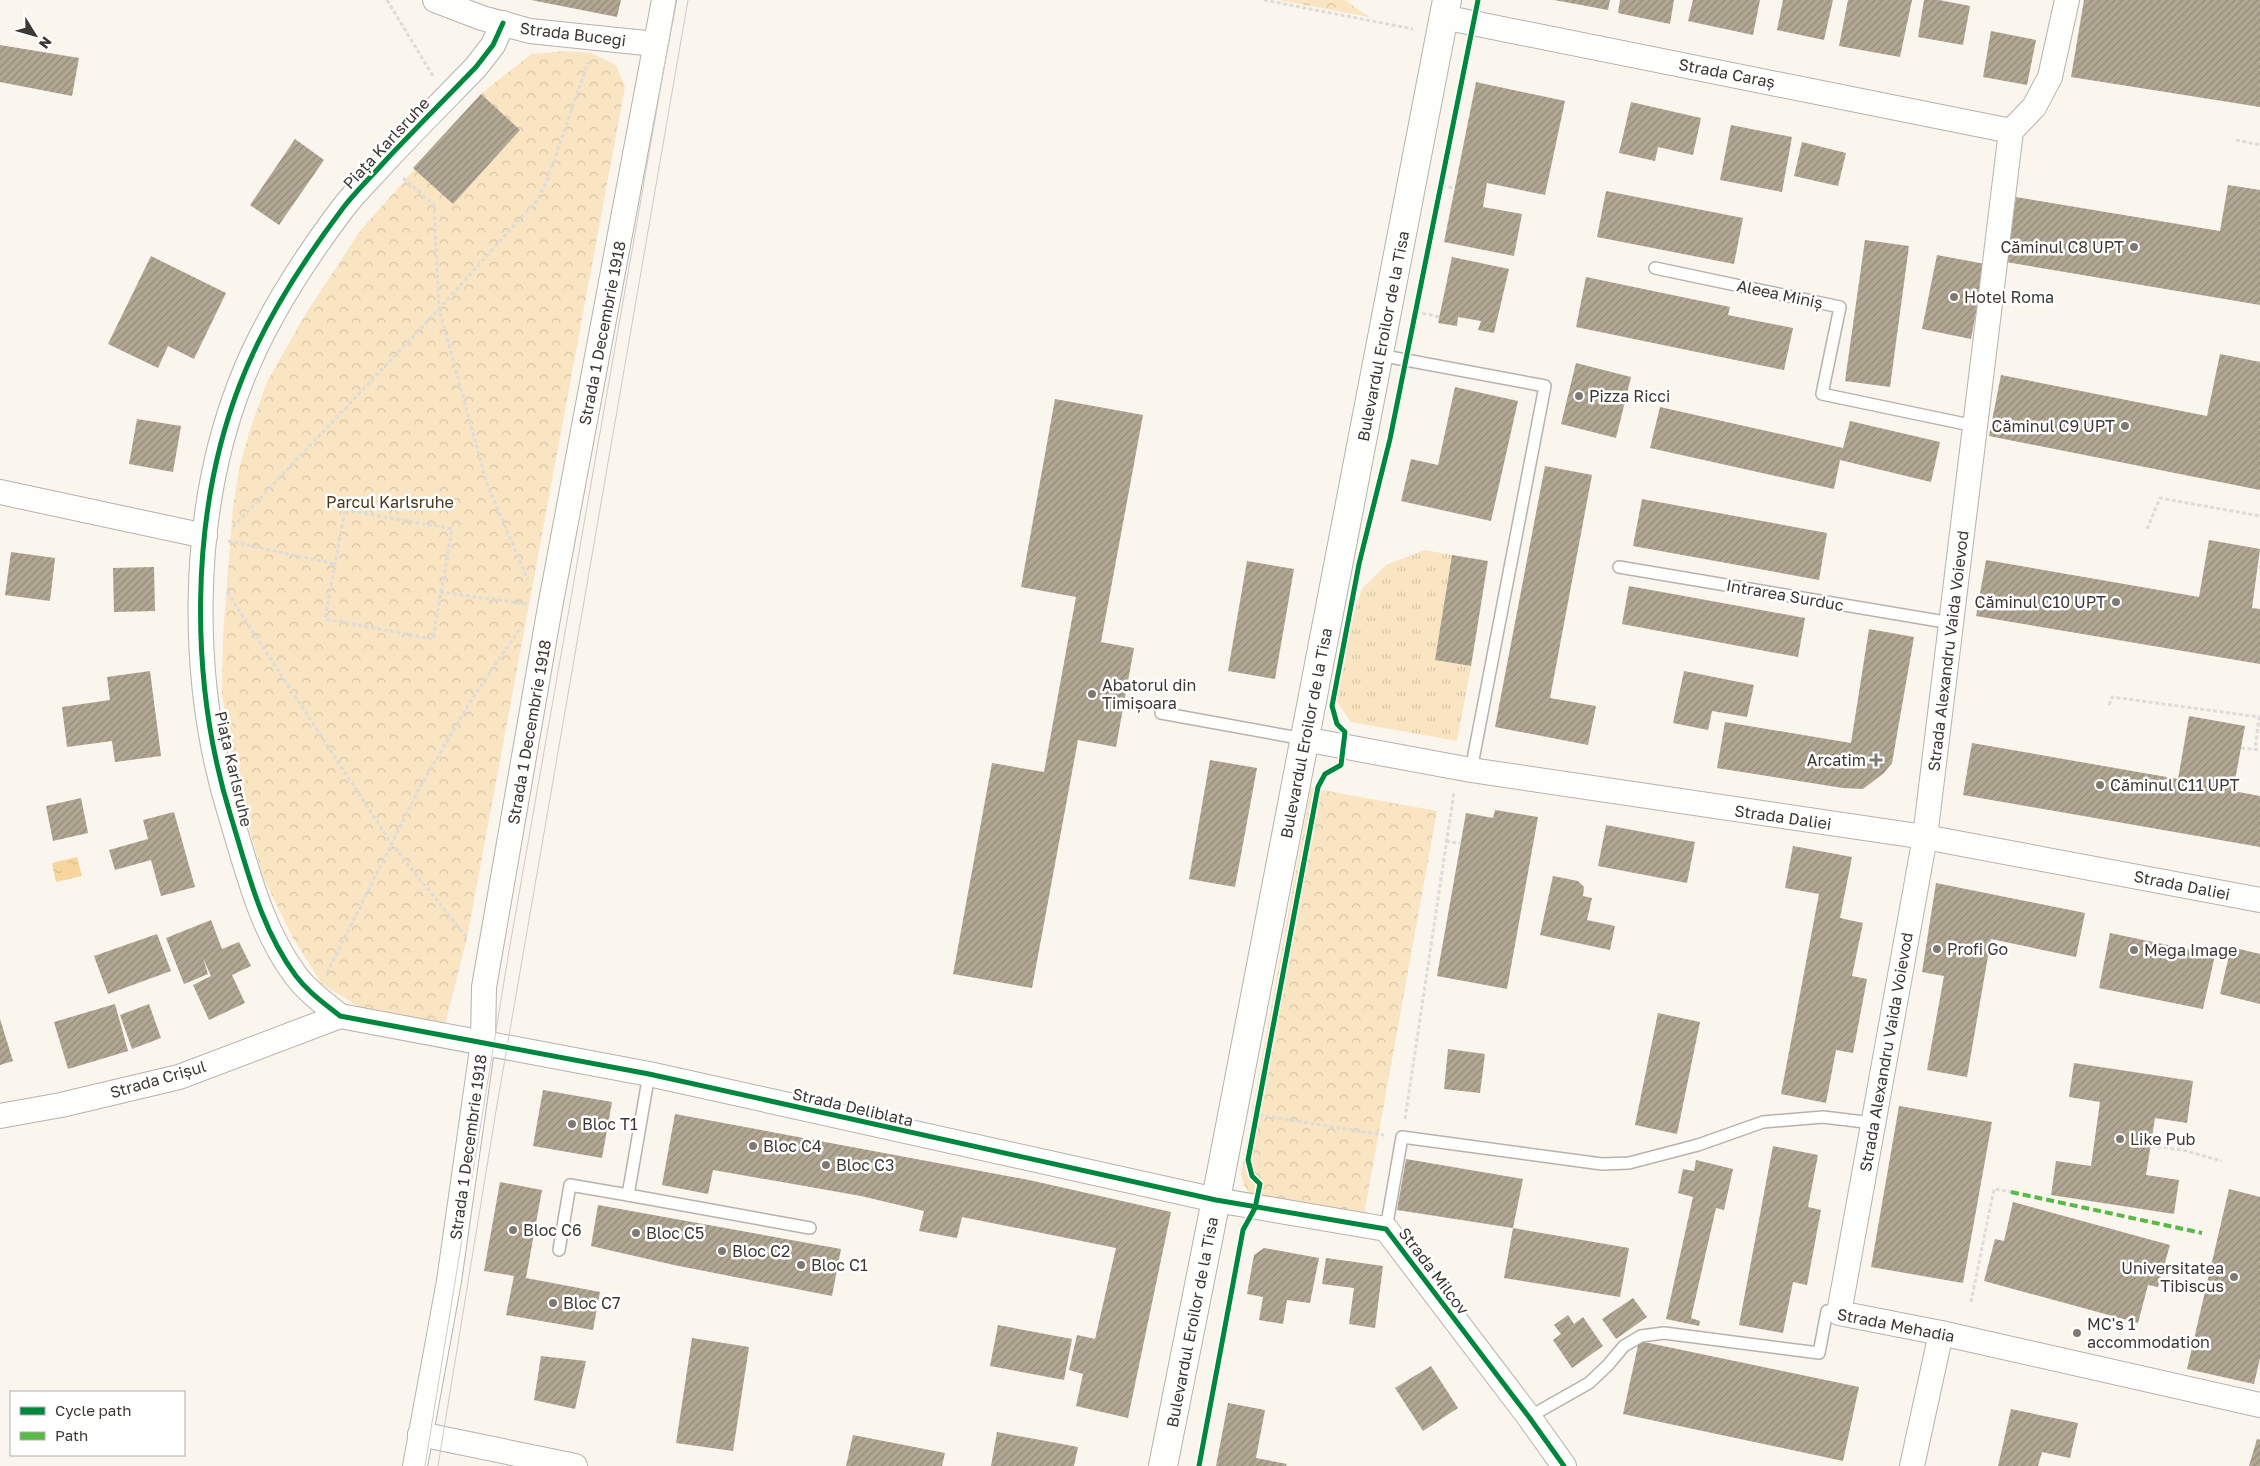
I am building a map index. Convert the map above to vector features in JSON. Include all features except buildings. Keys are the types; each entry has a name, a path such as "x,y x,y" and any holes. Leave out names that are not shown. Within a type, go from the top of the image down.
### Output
{"street":[{"name":"Strada Bucegi","path":"435,0 530,32 655,44"},
{"name":"Strada 1 Decembrie 1918","path":"415,1466 449,1280 483,1042 484,987 550,607 664,0"},
{"path":"2011,131 2034,107 2050,77 2067,0"},
{"name":"Strada Caraș","path":"1443,17 2011,131"},
{"name":"Bulevardul Eroilor de la Tisa","path":"1163,1466 1216,1200 1443,17"},
{"name":"Piața Karlsruhe","path":"483,1042 340,1016 313,994 296,975 271,934 248,876 221,780 212,744 206,696 202,620 213,537 212,476 240,383 272,316 345,205 446,98 493,44 503,24"},
{"name":"Strada Alexandru Vaida Voievod","path":"1839,1313 1925,837 2011,131"},
{"path":"0,492 213,537"},
{"name":"Strada Daliei","path":"1304,739 1463,777 1925,837 2260,900"},
{"name":"Strada Crișul","path":"0,1116 61,1105 179,1077 340,1016"},
{"name":"Strada Deliblata","path":"483,1042 649,1074 1216,1200"},
{"name":"Strada Milcov","path":"1216,1200 1386,1229 1529,1416 1564,1466"},
{"name":"Strada Mehadia","path":"1839,1313 1941,1333 2260,1405"},
{"path":"1912,1466 1941,1333"},
{"path":"420,1434 575,1466"}],"lane":[{"name":"Aleea Miniș","path":"1655,268 1840,307 1822,394 1975,426"},
{"path":"1378,354 1545,386 1463,777"},
{"name":"Intrarea Surduc","path":"1619,567 1951,623"},
{"path":"1160,713 1304,739"},
{"path":"628,1195 649,1074"},
{"path":"1386,1229 1402,1137 1602,1164 1629,1163 1690,1147 1763,1122 1823,1117 1873,1123"},
{"path":"559,1250 570,1184 810,1228"},
{"name":"Strada Mehadia","path":"1529,1416 1589,1383 1624,1346 1641,1336 1664,1333 1819,1353 1827,1311 1839,1313"}],"path":[{"path":"387,0 446,98"},
{"path":"1264,0 1443,17"},
{"path":"213,537 439,309 537,200 547,181 596,39"},
{"path":"2236,140 2260,144"},
{"path":"384,162 434,205 439,309 487,484 528,577 527,586"},
{"path":"1442,186 1454,188"},
{"path":"1416,312 1440,317"},
{"path":"2148,529 2160,498 2260,516"},
{"path":"345,510 452,529 433,638 325,619 335,564 345,510"},
{"path":"213,537 335,564"},
{"path":"224,588 391,843 471,943"},
{"path":"440,592 530,604"},
{"path":"522,613 525,595"},
{"path":"313,994 322,984 391,843 470,702 518,632 520,622"},
{"path":"2109,705 2112,697 2259,717 2255,750"},
{"path":"2241,748 2260,750"},
{"path":"1255,1115 1402,1137 1446,841 1463,777"},
{"path":"1446,841 1460,844"},
{"path":"2151,1146 2183,1150 2222,1162"},
{"path":"1970,1302 1994,1189 2011,1192"}],"green space":[{"path":"1279,0 1345,0 1369,17"},
{"name":"Parcul Karlsruhe","path":"564,51 591,53 616,65 625,87 467,938 444,1028 367,1012 322,984 293,938 263,877 238,789 222,695 223,636 233,507 239,469 267,382 305,315 360,231 481,94 531,54"},
{"path":"1425,550 1452,555 1435,660 1471,666 1457,741 1351,722 1337,702 1352,618 1362,589 1386,565"},
{"path":"1311,788 1437,811 1363,1220 1250,1194 1244,1185 1241,1174"}],"water":[{"path":"77,857 82,876 56,882 52,863"}],"tram line":[{"path":"425,1466 509,951 676,0"},
{"path":"438,1466 497,1105 688,0"}],"marked path":[{"path":"2011,1192 2202,1233"}],"cycle path":[{"path":"1199,1466 1243,1230 1255,1208 1260,1184 1252,1176 1248,1160 1318,787 1325,774 1341,765 1345,732 1337,724 1332,706 1359,564 1390,439 1478,0"},
{"path":"503,23 493,45 476,67 353,196 299,270 261,337 240,384 223,435 211,488 204,543 201,599 202,655 208,711 217,765 257,900 273,939 296,976 311,992 340,1016 649,1074 1216,1200 1386,1229 1564,1466"}],"place":[{"name":"Căminul C8 UPT","path":"2134,247"},
{"name":"Hotel Roma","path":"1954,297"},
{"name":"Pizza Ricci","path":"1579,396"},
{"name":"Căminul C9 UPT","path":"2125,426"},
{"name":"Căminul C10 UPT","path":"2116,602"},
{"name":"Abatorul din Timișoara","path":"1092,694"},
{"name":"Arcatim","path":"1876,760"},
{"name":"Căminul C11 UPT","path":"2100,785"},
{"name":"Profi Go","path":"1937,949"},
{"name":"Mega Image","path":"2134,950"},
{"name":"Bloc T1","path":"572,1124"},
{"name":"Like Pub","path":"2120,1139"},
{"name":"Bloc C4","path":"753,1146"},
{"name":"Bloc C3","path":"826,1165"},
{"name":"Bloc C6","path":"513,1230"},
{"name":"Bloc C5","path":"636,1233"},
{"name":"Bloc C2","path":"722,1251"},
{"name":"Bloc C1","path":"801,1265"},
{"name":"Universitatea Tibiscus","path":"2234,1277"},
{"name":"Bloc C7","path":"553,1303"},
{"name":"MC's 1 accommodation","path":"2077,1333"}]}
